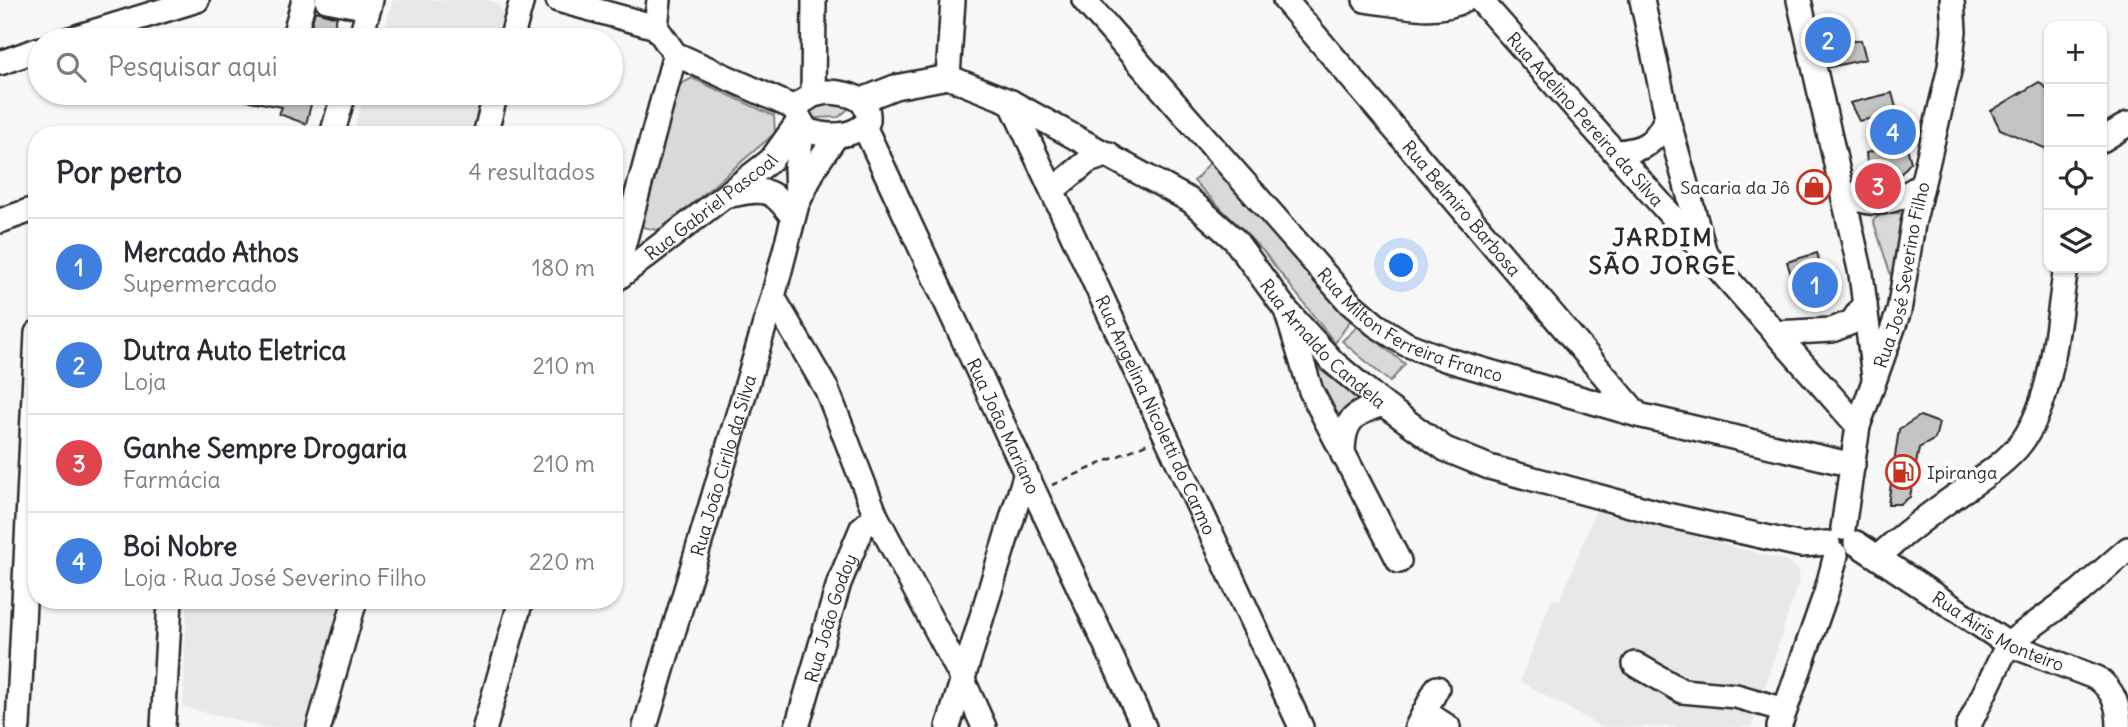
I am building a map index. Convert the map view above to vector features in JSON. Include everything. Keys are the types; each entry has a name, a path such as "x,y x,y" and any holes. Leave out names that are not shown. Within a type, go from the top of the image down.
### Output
{"street":[{"path":"106,28 198,0"},
{"path":"296,28 304,0"},
{"path":"327,0 370,4 363,28"},
{"path":"514,28 522,0"},
{"path":"558,0 656,27 675,54 803,113 814,132 837,135 864,126 869,112 862,100 842,93 803,113"},
{"path":"656,27 659,0"},
{"name":"Rua João Cirilo da Silva","path":"795,210 796,167 814,0"},
{"path":"862,100 895,87 948,77 953,0"},
{"name":"Rua Milton Ferreira Franco","path":"1084,0 1350,303 1376,325 1406,344 1445,359 1638,415 1853,465"},
{"name":"Rua Belmiro Barbosa","path":"1285,0 1638,415"},
{"path":"1366,0 1436,8 1451,7 1465,0"},
{"name":"Rua Adelino Pereira da Silva","path":"1480,0 1858,426"},
{"path":"1642,0 1667,116 1706,256"},
{"path":"1799,0 1865,303 1875,384"},
{"name":"Rua José Severino Filho","path":"1782,719 1841,542 1858,426 1899,311 1922,185 1950,67 1954,31 1952,0"},
{"path":"0,63 28,53"},
{"path":"623,247 675,54"},
{"name":"Rua Arnaldo Candela","path":"948,77 1011,102 1191,201 1242,248 1286,310 1333,362 1383,404 1445,449 1489,467 1667,515 1801,545 1841,542"},
{"name":"Rua Angelina Nicoletti do Carmo","path":"1011,102 1168,435 1301,727"},
{"path":"335,126 341,105"},
{"path":"487,126 493,105"},
{"name":"Rua Gabriel Pascoal","path":"623,273 771,160 803,113"},
{"path":"1615,152 1647,147 1660,134 1667,116"},
{"path":"2107,137 2128,124"},
{"name":"Rua João Mariano","path":"864,126 1144,727"},
{"name":"Rua João Cirilo da Silva","path":"645,727 773,297 795,210 816,165 837,135"},
{"path":"1053,190 1088,161 1109,154"},
{"path":"1841,189 1865,202 1880,203 1895,201 1922,185"},
{"path":"728,195 759,189 775,194 795,210"},
{"path":"0,221 28,211"},
{"path":"1878,557 1912,527 1992,471 2018,447 2031,428 2048,374 2065,273"},
{"path":"773,297 827,390 876,516 962,678 984,727"},
{"path":"1775,333 1832,330 1852,322 1865,303"},
{"path":"1286,310 1311,391 1343,458 1399,561"},
{"path":"1343,458 1343,435 1347,425 1355,415 1383,404"},
{"path":"948,727 962,678 1029,485"},
{"name":"Rua João Godoy","path":"797,727 839,583 862,528 876,516"},
{"path":"18,727 28,520"},
{"name":"Rua Airis Monteiro","path":"1841,542 1878,557 2008,644 2097,678 2108,686 2119,710 2119,727"},
{"path":"1968,727 2008,644 2080,591 2128,549"},
{"path":"163,727 170,609"},
{"path":"319,727 352,609"},
{"path":"485,727 518,609"},
{"path":"1635,664 1682,691 1736,696 1782,719"},
{"path":"1437,688 1421,720 1448,727"}],"path":[{"path":"1029,485 1168,435"}],"shaded area":[{"path":"393,0 487,0 496,2 507,21 505,28 385,28"},
{"path":"692,78 774,116 775,133 664,228 656,230 643,227 639,219 675,92 679,85"},
{"path":"826,99 844,104 848,109 839,117 814,118 807,106"},
{"path":"361,105 482,105 476,126 355,126"},
{"path":"1213,159 1352,318 1335,343 1263,251 1194,181"},
{"path":"1886,211 1903,214 1904,224 1892,279 1873,220"},
{"path":"1358,326 1405,364 1390,382 1342,341"},
{"path":"1319,369 1360,400 1338,420 1316,373"},
{"path":"1596,510 1787,561 1799,571 1799,580 1752,727 1601,727 1520,681 1552,598 1560,600"},
{"path":"187,609 342,609 309,727 265,727 183,707"}],"building":[{"path":"315,11 337,17 333,28 310,28"},
{"path":"1861,40 1866,59 1830,67 1825,46"},
{"path":"2039,82 2044,86 2044,148 2000,129 1991,111"},
{"path":"1892,93 1911,162 1899,176 1884,185 1869,185 1866,153 1888,147 1880,117 1859,121 1850,103"},
{"path":"271,105 311,105 306,124 279,114 282,107"},
{"path":"1817,253 1825,283 1812,292 1797,294 1787,262"},
{"name":"Ipiranga","path":"1920,416 1939,423 1935,439 1919,448 1910,497 1900,504 1888,504 1899,429"}],"place":[{"name":"Dutra Auto Eletrica","path":"1828,40"},
{"name":"Boi Nobre","path":"1893,132"},
{"name":"Ganhe Sempre Drogaria","path":"1878,186"},
{"name":"Sacaria da Jô","path":"1814,187"},
{"name":"Mercado Athos","path":"1815,285"},
{"name":"Ipiranga","path":"1903,472"}],"district":[{"name":"JARDIM SÃO JORGE","path":"1663,251"}]}
